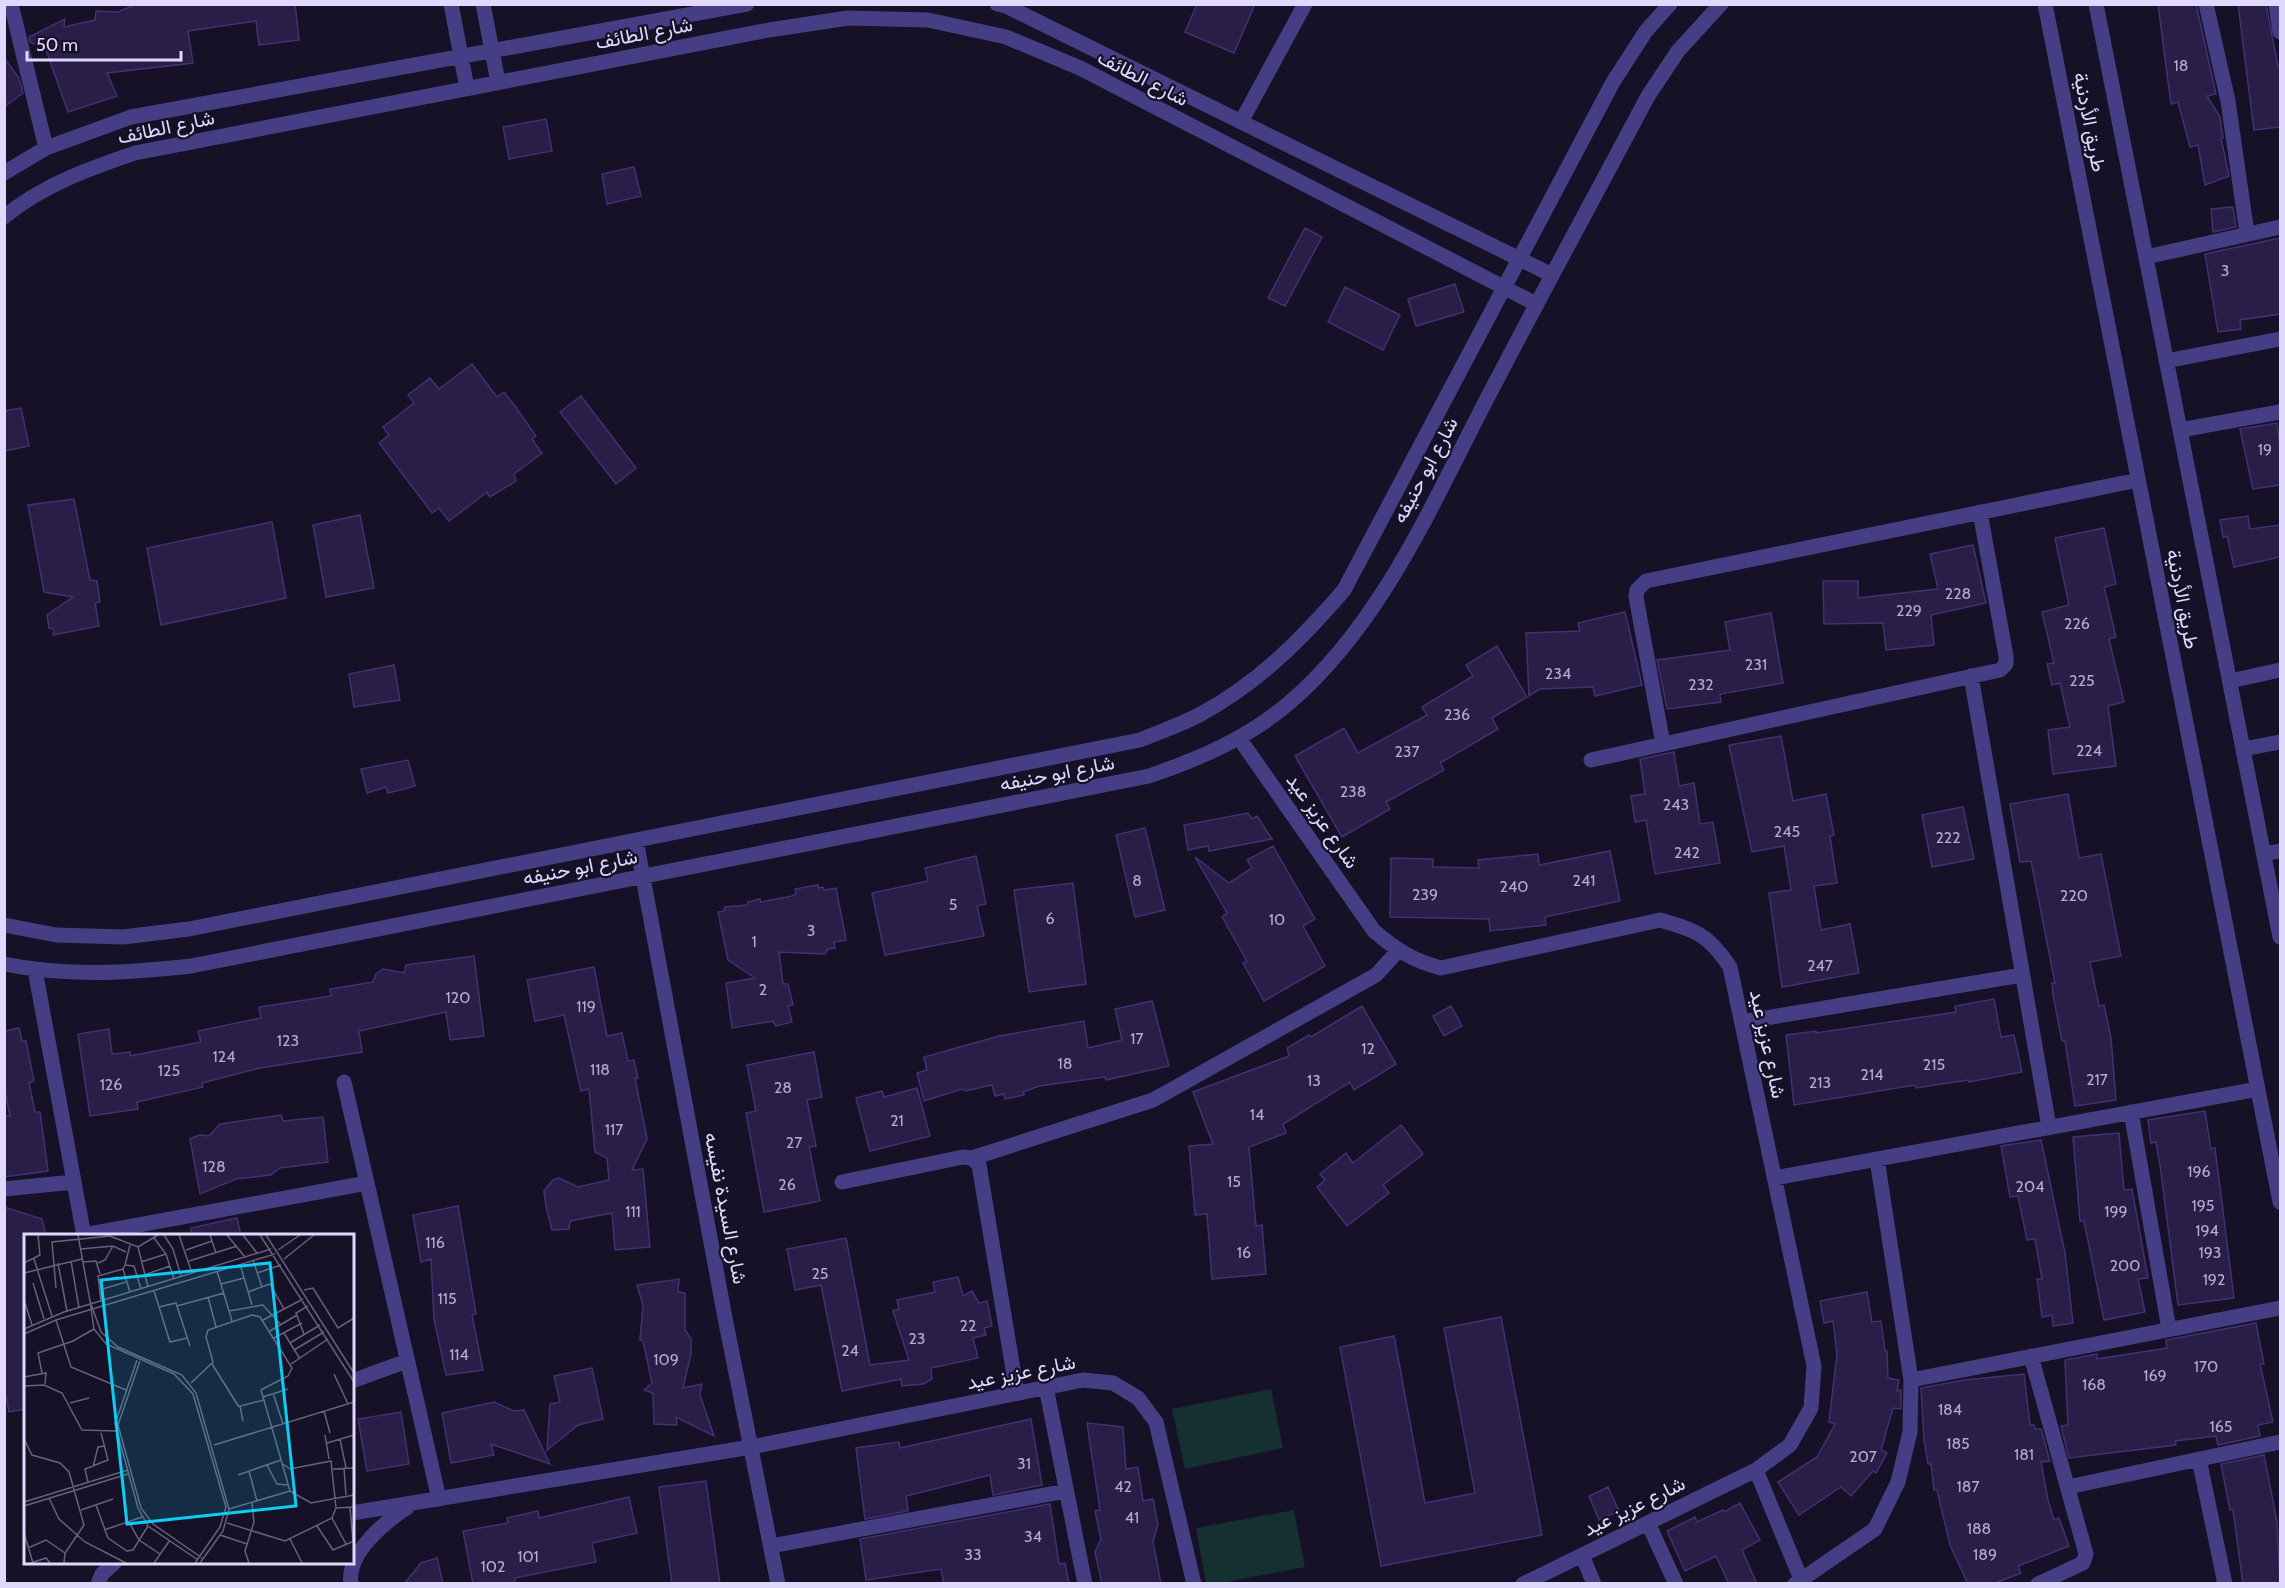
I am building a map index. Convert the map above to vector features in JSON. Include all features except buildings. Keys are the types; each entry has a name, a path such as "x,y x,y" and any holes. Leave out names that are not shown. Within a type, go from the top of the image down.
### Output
{"street":[{"path":"11,4 9,23 46,148"},
{"path":"451,4 467,88"},
{"path":"483,4 498,82"},
{"name":"شارع الطائف","path":"4,173 46,148 131,117 747,4"},
{"name":"شارع الطائف","path":"997,4 1006,6 1552,275"},
{"path":"1241,122 1305,4"},
{"name":"شارع ابو حنيفه","path":"4,925 56,935 123,937 189,929 1140,740 1198,715 1253,681 1302,639 1344,590 1613,82 1646,31 1670,4"},
{"name":"شارع ابو حنيفه","path":"4,964 35,970 114,974 192,966 1149,776 1195,760 1239,738 1288,703 1331,660 1370,611 1421,524 1648,96 1678,51 1721,4"},
{"name":"طريق الأردنية","path":"2045,4 2280,1202"},
{"name":"طريق الأردنية","path":"2096,4 2280,937"},
{"path":"2206,4 2228,101 2247,233"},
{"path":"2276,4 2280,32"},
{"name":"شارع الطائف","path":"4,217 21,203 76,173 135,153 769,30 848,18 928,20 1006,38 1080,69 1536,304"},
{"path":"2146,257 2280,227"},
{"path":"2166,361 2280,339"},
{"path":"2180,430 2280,412"},
{"path":"1663,744 1636,597 1641,585 1646,581 2138,480"},
{"path":"1590,760 2000,670 2006,664 2006,656 1980,512"},
{"path":"2230,681 2280,670"},
{"path":"1971,676 2049,1127"},
{"name":"شارع عزيز عيد","path":"1239,738 1374,931 1398,951 1419,962 1441,968 1660,920 1695,929 1716,945 1730,967 1814,1366 1811,1408 1790,1445 1756,1470 1523,1584"},
{"path":"2243,749 2280,742"},
{"name":"شارع السيدة نفيسه","path":"636,840 778,1584"},
{"path":"2264,854 2280,851"},
{"path":"842,1182 963,1157 972,1158 1153,1100 1376,975 1398,951"},
{"path":"35,970 84,1234"},
{"path":"1742,1022 2022,975"},
{"path":"344,1082 439,1499"},
{"path":"1774,1178 2258,1089"},
{"path":"2131,1112 2169,1329"},
{"path":"972,1158 979,1165 1017,1393"},
{"path":"1756,1470 1800,1583 1875,1529 1898,1482 1910,1432 1911,1380 1877,1159"},
{"path":"4,1189 74,1182"},
{"path":"90,1234 367,1184"},
{"path":"1911,1380 2280,1308"},
{"path":"2031,1356 2086,1554 2083,1563 2038,1584"},
{"path":"354,1380 407,1361"},
{"name":"شارع عزيز عيد","path":"354,1514 751,1447 1083,1380 1113,1383 1138,1398 1156,1422 1194,1584"},
{"path":"1046,1388 1085,1584"},
{"path":"2068,1486 2280,1442"},
{"path":"2199,1459 2225,1584"},
{"path":"771,1546 1066,1491"},
{"path":"351,1584 349,1576 363,1546 385,1521 413,1504"},
{"path":"1648,1523 1676,1584"},
{"path":"1581,1555 1593,1584"},
{"path":"98,1584 102,1575 114,1564"}],"green space":[{"path":"1271,1389 1283,1448 1185,1469 1172,1409"},
{"path":"1294,1510 1305,1567 1221,1583 1206,1583 1196,1528"}]}
